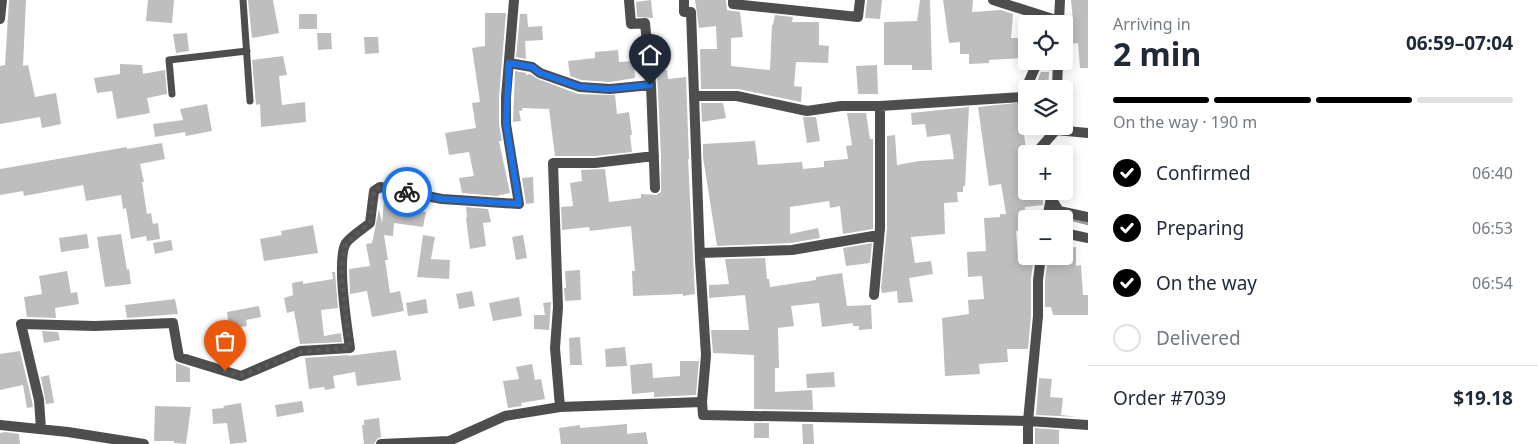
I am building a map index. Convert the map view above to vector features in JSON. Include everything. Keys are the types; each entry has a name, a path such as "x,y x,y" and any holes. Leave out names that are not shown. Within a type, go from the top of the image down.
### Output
{"street":[{"path":"0,19 2,0"},
{"path":"41,429 39,400 21,324 95,326 173,323 179,357 241,376 300,352 350,348 341,268 346,243 370,223 374,191 380,187 442,199 519,204 506,124 514,0"},
{"path":"629,0 631,24 645,23 655,188"},
{"path":"684,0 684,12 692,12 700,253 706,354 702,402 704,415 1028,421 1088,425"},
{"path":"733,0 733,4 858,17 860,0"},
{"path":"993,0 1038,15"},
{"path":"1059,15 1060,0"},
{"path":"509,63 532,67 540,73 580,87 610,89 650,85"},
{"path":"694,96 737,96 807,111 841,106 880,106 1022,97 1034,70"},
{"path":"874,296 879,235 880,106"},
{"path":"1073,131 1088,133"},
{"path":"1042,145 1050,135"},
{"path":"560,407 555,348 558,307 553,164 595,163 654,156"},
{"path":"1052,200 1059,212 1088,216"},
{"path":"700,253 792,250 879,235"},
{"path":"1073,235 1088,238"},
{"path":"1028,444 1028,421 1038,316 1040,265"},
{"path":"381,444 449,440 505,416 560,407 702,402"},
{"path":"0,425 144,444"}],"lane":[{"path":"243,0 250,101"},
{"path":"172,94 169,60 247,51"}],"building":[{"path":"9,0 26,0 23,66 28,65 35,97 56,93 61,124 42,128 40,117 0,124 0,66 5,65"},
{"path":"148,0 174,0 172,23 146,21"},
{"path":"248,0 273,0 279,33 252,38"},
{"path":"651,0 653,18 637,17 636,2"},
{"path":"695,0 726,0 727,10 740,12 743,37 731,38 731,66 770,70 772,25 775,15 793,17 792,22 819,22 819,45 829,46 828,63 796,62 794,86 802,87 801,102 738,89 701,89 700,49 717,49 716,26 699,28"},
{"path":"867,0 882,0 880,19 865,18"},
{"path":"920,0 930,0 932,70 912,70 912,65 884,65 884,22 917,21"},
{"path":"943,0 973,0 972,12 1001,10 1013,14 1011,38 1018,38 1018,58 989,60 989,63 969,64 969,54 960,54 960,42 949,43"},
{"path":"1071,0 1088,0 1088,68 1080,68 1078,43 1073,44"},
{"path":"485,13 506,13 499,97 499,124 502,141 499,141 510,193 496,196 462,193 459,178 474,176 469,152 449,155 445,133 476,128 472,103 480,102 472,48 485,46"},
{"path":"299,14 317,14 317,29 299,29"},
{"path":"520,14 527,14 528,27 542,26 543,40 525,41 526,59 516,57"},
{"path":"187,33 189,51 176,53 173,34"},
{"path":"317,33 331,33 332,49 318,50"},
{"path":"364,37 378,37 379,53 365,54"},
{"path":"618,50 619,62 634,61 635,78 610,82 581,80 570,76 568,61 595,58 595,52"},
{"path":"283,56 287,75 279,76 282,105 305,102 306,122 261,127 260,104 256,105 252,60"},
{"path":"120,64 142,65 143,74 165,70 167,94 147,98 150,113 117,119 112,91 97,93 94,78 120,74"},
{"path":"877,65 878,94 858,94 856,66"},
{"path":"667,70 668,79 686,77 695,294 683,296 683,294 633,296 632,271 635,271 631,226 590,231 589,227 562,230 561,207 573,206 570,183 582,181 581,170 605,169 609,202 641,198 641,194 656,195 661,192 657,71"},
{"path":"515,71 526,73 526,75 530,74 538,79 578,94 615,95 617,114 629,112 632,152 595,156 555,156 549,109 522,108 523,110 519,111 521,121 513,122"},
{"path":"1041,72 1049,72 1049,80 1038,80"},
{"path":"701,103 723,103 726,118 702,122"},
{"path":"1018,103 1018,135 1024,135 1026,145 1018,145 1018,200 1043,201 1043,205 1025,207 1025,210 1018,210 1018,231 1016,231 1018,265 1033,265 1028,349 1007,349 1008,362 979,364 980,374 945,376 942,318 969,314 968,300 984,299 982,276 968,277 967,252 986,251 984,218 1000,217 1000,214 1006,214 1001,184 989,186 978,107"},
{"path":"207,104 212,131 186,136 185,132 155,137 153,124 183,120 180,109"},
{"path":"969,107 965,186 963,186 963,192 957,192 958,202 944,203 945,234 911,237 915,263 931,261 933,274 909,278 913,302 898,303 897,291 882,293 881,289 887,228 887,136 895,135 897,165 919,161 954,159 950,134 927,137 925,124 912,125 911,113"},
{"path":"847,113 866,113 870,139 873,139 873,229 843,234 840,206 830,208 829,201 790,207 790,234 818,228 820,238 791,243 717,246 703,157 703,144 755,141 758,165 802,162 803,169 824,167 824,161 848,159 846,146 852,145"},
{"path":"803,117 816,117 820,141 807,143"},
{"path":"162,143 165,159 140,164 147,214 151,213 153,224 158,223 160,239 147,241 146,236 131,239 126,208 123,209 121,195 86,201 83,185 24,196 23,191 0,195 0,169 127,147 127,149"},
{"path":"533,177 534,203 526,204 522,178"},
{"path":"384,201 396,202 395,207 426,212 423,227 394,223 393,236 384,235 388,260 385,260 390,293 400,291 404,311 372,317 367,291 350,294 349,269 370,266 366,244 372,243 379,209 382,223"},
{"path":"466,207 488,209 491,222 483,223 486,246 470,249"},
{"path":"313,225 318,253 264,261 260,239 282,235 281,231"},
{"path":"87,234 89,248 61,252 59,238"},
{"path":"121,234 131,284 105,287 97,237"},
{"path":"423,235 435,237 431,259 450,260 449,279 417,277"},
{"path":"523,235 527,258 516,260 512,237"},
{"path":"171,240 173,250 155,254 153,243"},
{"path":"872,243 870,263 846,266 843,248"},
{"path":"1073,247 1076,247 1076,266 1081,265 1083,295 1088,295 1088,315 1053,315 1051,307 1045,307 1047,265 1073,265"},
{"path":"765,258 767,279 769,279 770,287 816,280 816,277 842,273 847,306 871,305 872,329 859,330 859,326 853,326 853,323 822,327 819,303 791,306 794,326 778,328 779,368 775,368 775,392 812,390 813,410 754,409 754,355 713,353 711,330 749,330 745,295 709,298 709,285 729,284 725,259"},
{"path":"580,270 581,300 565,301 565,271"},
{"path":"67,271 71,293 77,292 79,304 55,308 56,318 27,317 24,297 42,294 39,276"},
{"path":"332,272 335,272 338,308 321,310 324,336 341,333 342,342 300,344 294,311 287,313 284,298 293,295 292,283 303,281 303,284 333,279"},
{"path":"472,291 475,306 459,309 456,294"},
{"path":"519,297 522,316 493,321 489,303"},
{"path":"175,299 178,314 127,318 125,305"},
{"path":"426,299 428,313 408,316 406,303"},
{"path":"551,302 549,330 534,329 534,315 545,315 543,303"},
{"path":"259,306 261,317 246,320 247,326 229,329 227,312"},
{"path":"42,331 58,332 60,340 44,343"},
{"path":"238,331 240,348 225,350 222,333"},
{"path":"580,337 582,365 570,365 569,338"},
{"path":"625,347 627,366 606,367 605,349"},
{"path":"396,350 401,380 357,386 355,372 333,376 335,388 325,390 324,387 309,389 305,358 348,356"},
{"path":"20,351 33,407 27,408 23,385 0,390 0,354"},
{"path":"680,361 699,361 696,395 654,397 654,392 632,394 630,365 652,363 653,378 680,376"},
{"path":"176,363 190,368 190,382 176,382"},
{"path":"532,364 535,380 541,379 545,399 521,403 522,406 508,408 503,381 519,379 516,367"},
{"path":"834,372 835,387 807,388 806,374"},
{"path":"49,375 54,403 46,404 41,377"},
{"path":"1039,378 1052,379 1050,397 1063,398 1061,415 1078,417 1036,415"},
{"path":"302,401 304,412 277,417 275,405"},
{"path":"241,403 247,442 230,444 227,423 213,424 212,409"},
{"path":"155,406 191,407 186,444 174,443 174,441 154,441"},
{"path":"379,418 381,437 374,444 364,444 362,425 364,425 364,420"},
{"path":"754,423 769,423 769,438 754,438"},
{"path":"627,424 627,434 646,432 648,444 561,444 559,428 580,425 580,428"},
{"path":"802,424 813,424 814,444 803,444"},
{"path":"1035,428 1060,430 1059,444 1035,444"},
{"path":"0,433 19,434 20,444 0,444"}],"waterway":[{"path":"1073,219 1088,223"}],"way so far":[{"path":"225,371 241,376 300,352 350,348 341,268 346,243 370,223 374,191 380,187 407,192"}],"route":[{"path":"407,192 442,199 519,204 506,124 509,63 532,67 540,73 580,87 610,89 650,85"}]}
